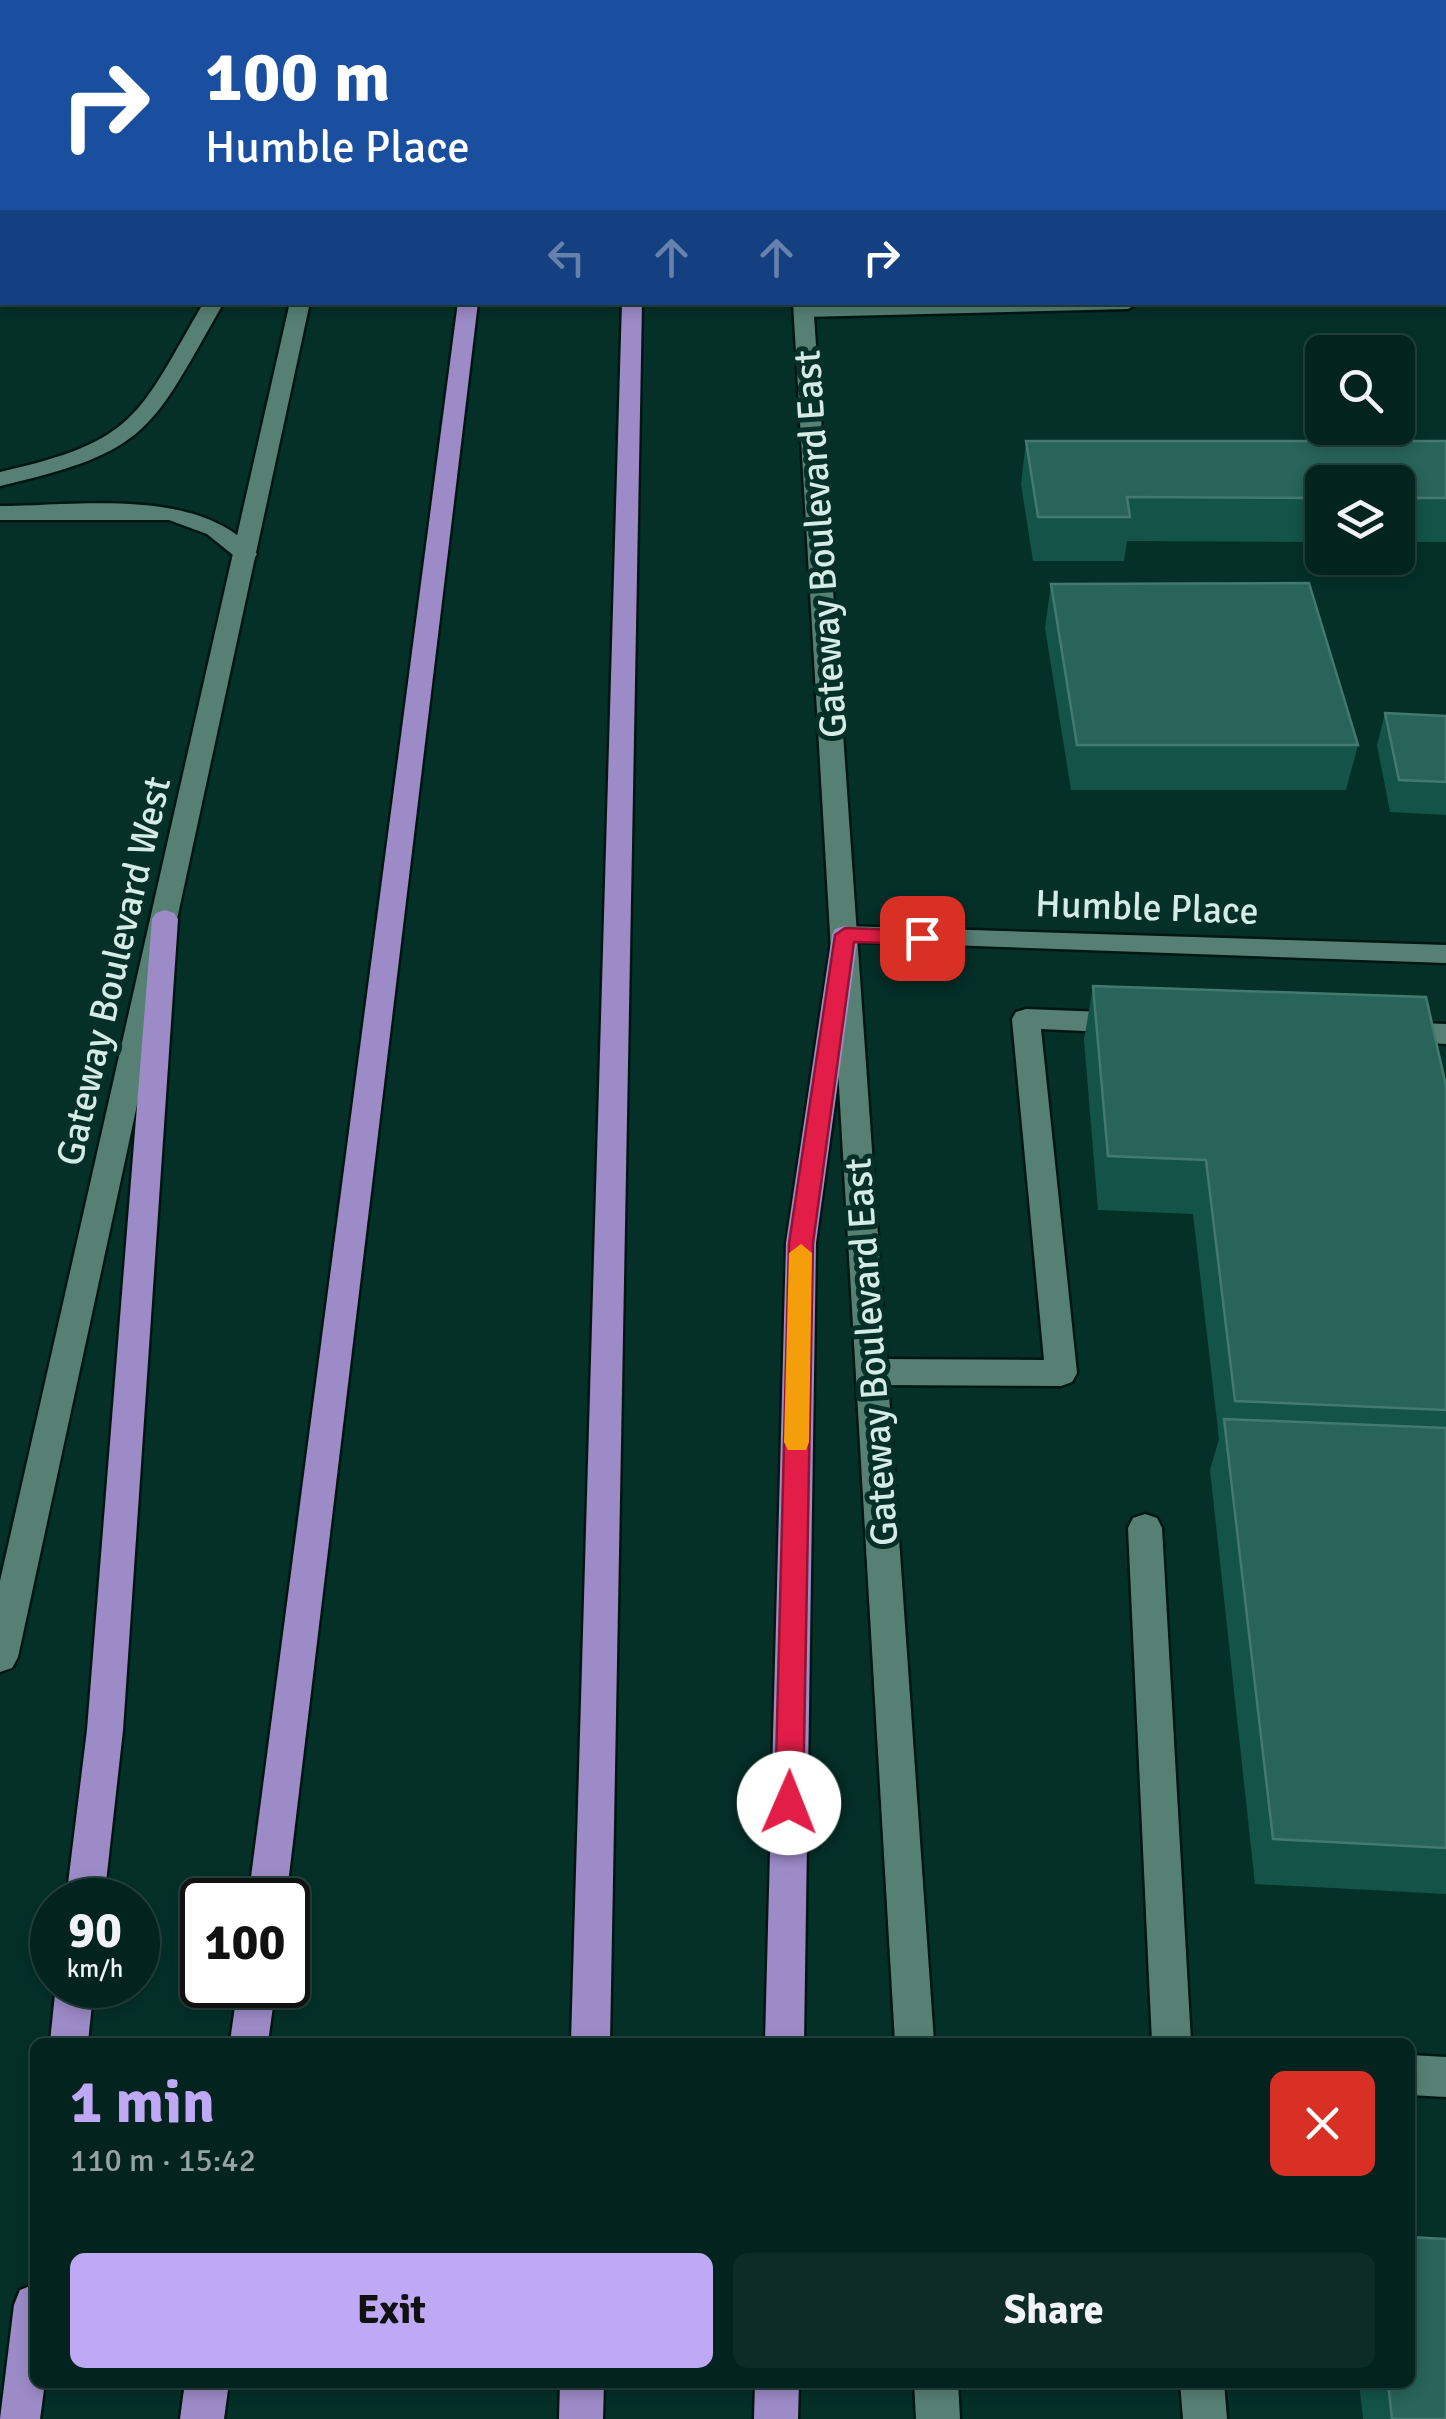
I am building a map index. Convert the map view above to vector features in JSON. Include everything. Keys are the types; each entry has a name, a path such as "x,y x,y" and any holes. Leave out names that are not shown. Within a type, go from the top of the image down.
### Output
{"highway":[{"path":"270,1878 468,305"},
{"path":"590,2038 632,305"},
{"path":"88,1878 105,1730 165,919"},
{"path":"784,2038 801,1243 845,935"},
{"path":"69,2038 73,2008"},
{"path":"249,2038 253,2008"},
{"path":"18,2419 30,2339"},
{"path":"202,2419 205,2388"},
{"path":"581,2419 582,2388"},
{"path":"776,2419 777,2388"}],"main road":[{"path":"0,478 57,466 112,442 145,418 212,305"},
{"name":"Gateway Boulevard West","path":"0,1657 299,305"},
{"path":"803,307 966,305"},
{"name":"Gateway Boulevard East","path":"803,307 915,2038"},
{"path":"0,513 172,513 215,528 246,554"},
{"name":"Humble Place","path":"845,935 1446,954"},
{"path":"872,1372 1062,1372 1026,1019 1160,1024"},
{"path":"1370,1032 1446,1034"},
{"path":"1144,1528 1172,2038"},
{"path":"1415,2075 1446,2077"},
{"path":"936,2388 938,2419"},
{"path":"1203,2388 1206,2419"}],"building":[{"path":"1026,441 1415,445 1415,441 1446,441 1446,498 1415,498 1415,465 1305,465 1305,498 1127,497 1130,517 1038,517"},
{"path":"1309,583 1358,745 1077,745 1051,584"},
{"path":"1385,713 1446,716 1446,782 1399,780"},
{"path":"1093,986 1426,997 1446,1086 1446,1410 1235,1401 1206,1160 1108,1156"},
{"path":"1224,1419 1446,1428 1446,1848 1273,1839"},
{"path":"1415,2237 1446,2239 1446,2419 1392,2419 1389,2388 1415,2388"}],"slow traffic":[{"path":"797,1442 801,1253"}],"route":[{"path":"789,1803 801,1243 845,935 922,938"}]}
